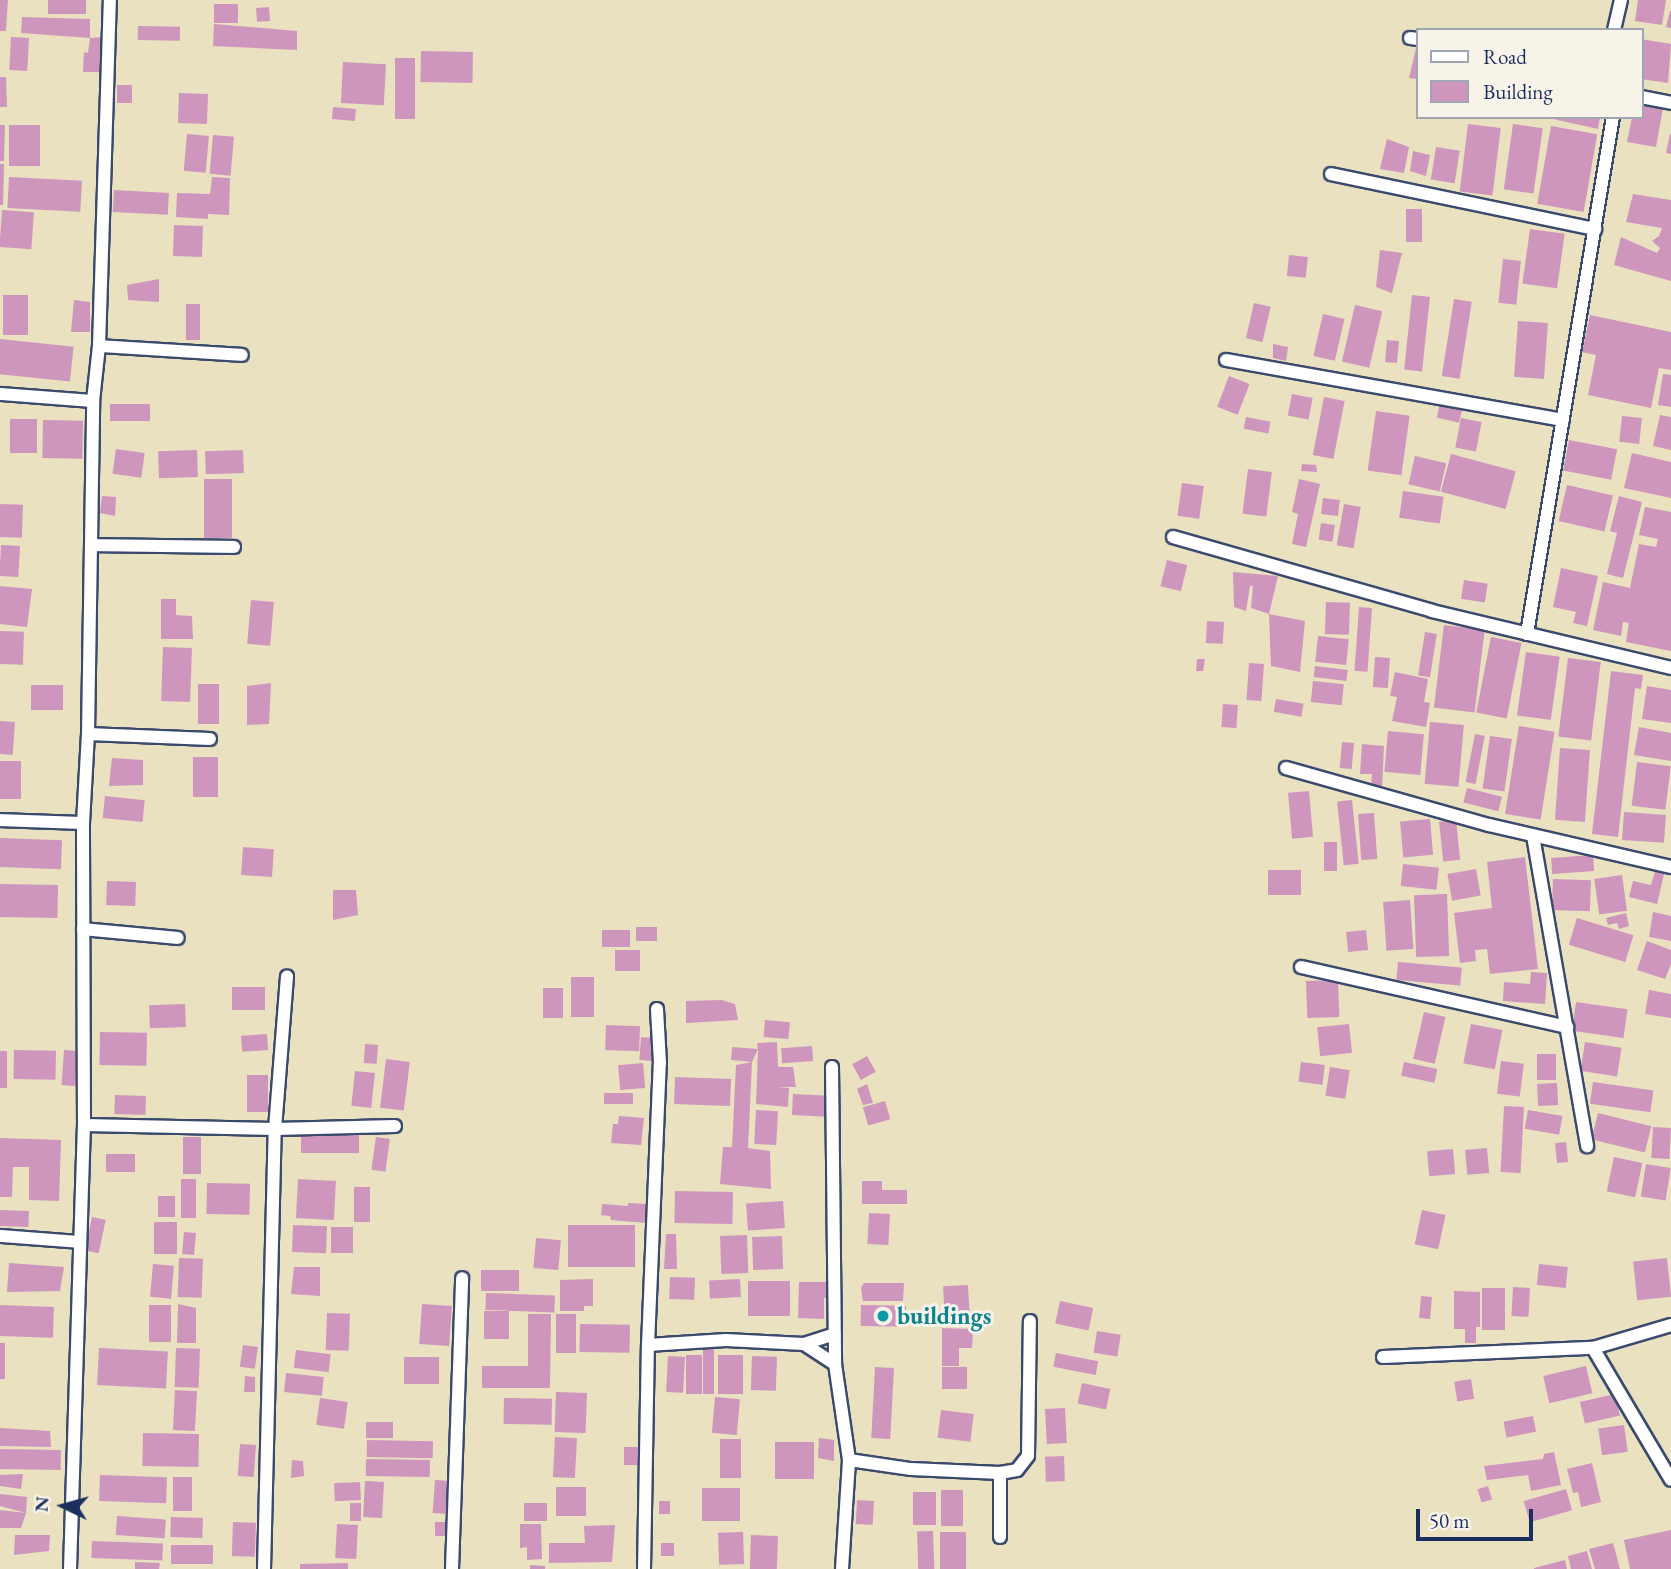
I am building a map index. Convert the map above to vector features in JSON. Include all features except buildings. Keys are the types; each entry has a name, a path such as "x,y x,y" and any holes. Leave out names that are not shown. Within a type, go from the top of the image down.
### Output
{"street":[{"path":"70,1569 85,1125 83,823 88,734 93,401 99,345 110,0"},
{"path":"1614,28 1621,0"},
{"path":"1643,97 1671,103"},
{"path":"1527,634 1613,119"},
{"path":"1331,174 1595,229"},
{"path":"99,345 242,355"},
{"path":"1226,360 1563,420"},
{"path":"0,394 93,401"},
{"path":"1173,537 1432,611 1671,668"},
{"path":"91,545 234,547"},
{"path":"88,734 210,739"},
{"path":"1286,768 1533,836 1671,867"},
{"path":"0,820 83,823"},
{"path":"1533,836 1587,1146"},
{"path":"83,929 178,938"},
{"path":"1301,967 1567,1027"},
{"path":"264,1569 275,1129 286,976"},
{"path":"644,1569 648,1345 660,1063 657,1009"},
{"path":"832,1066 835,1364 849,1460 842,1569"},
{"path":"85,1125 275,1129 395,1126"},
{"path":"0,1236 79,1242"},
{"path":"452,1569 462,1278"},
{"path":"849,1460 911,1469 1000,1473 1017,1470 1028,1456 1030,1321"},
{"path":"1383,1357 1592,1348 1671,1325"},
{"path":"648,1345 726,1340 804,1344 834,1334"},
{"path":"804,1344 835,1364"},
{"path":"1592,1348 1671,1480"},
{"path":"1000,1473 1000,1537"}],"place":[{"name":"buildings","path":"883,1316"}]}
